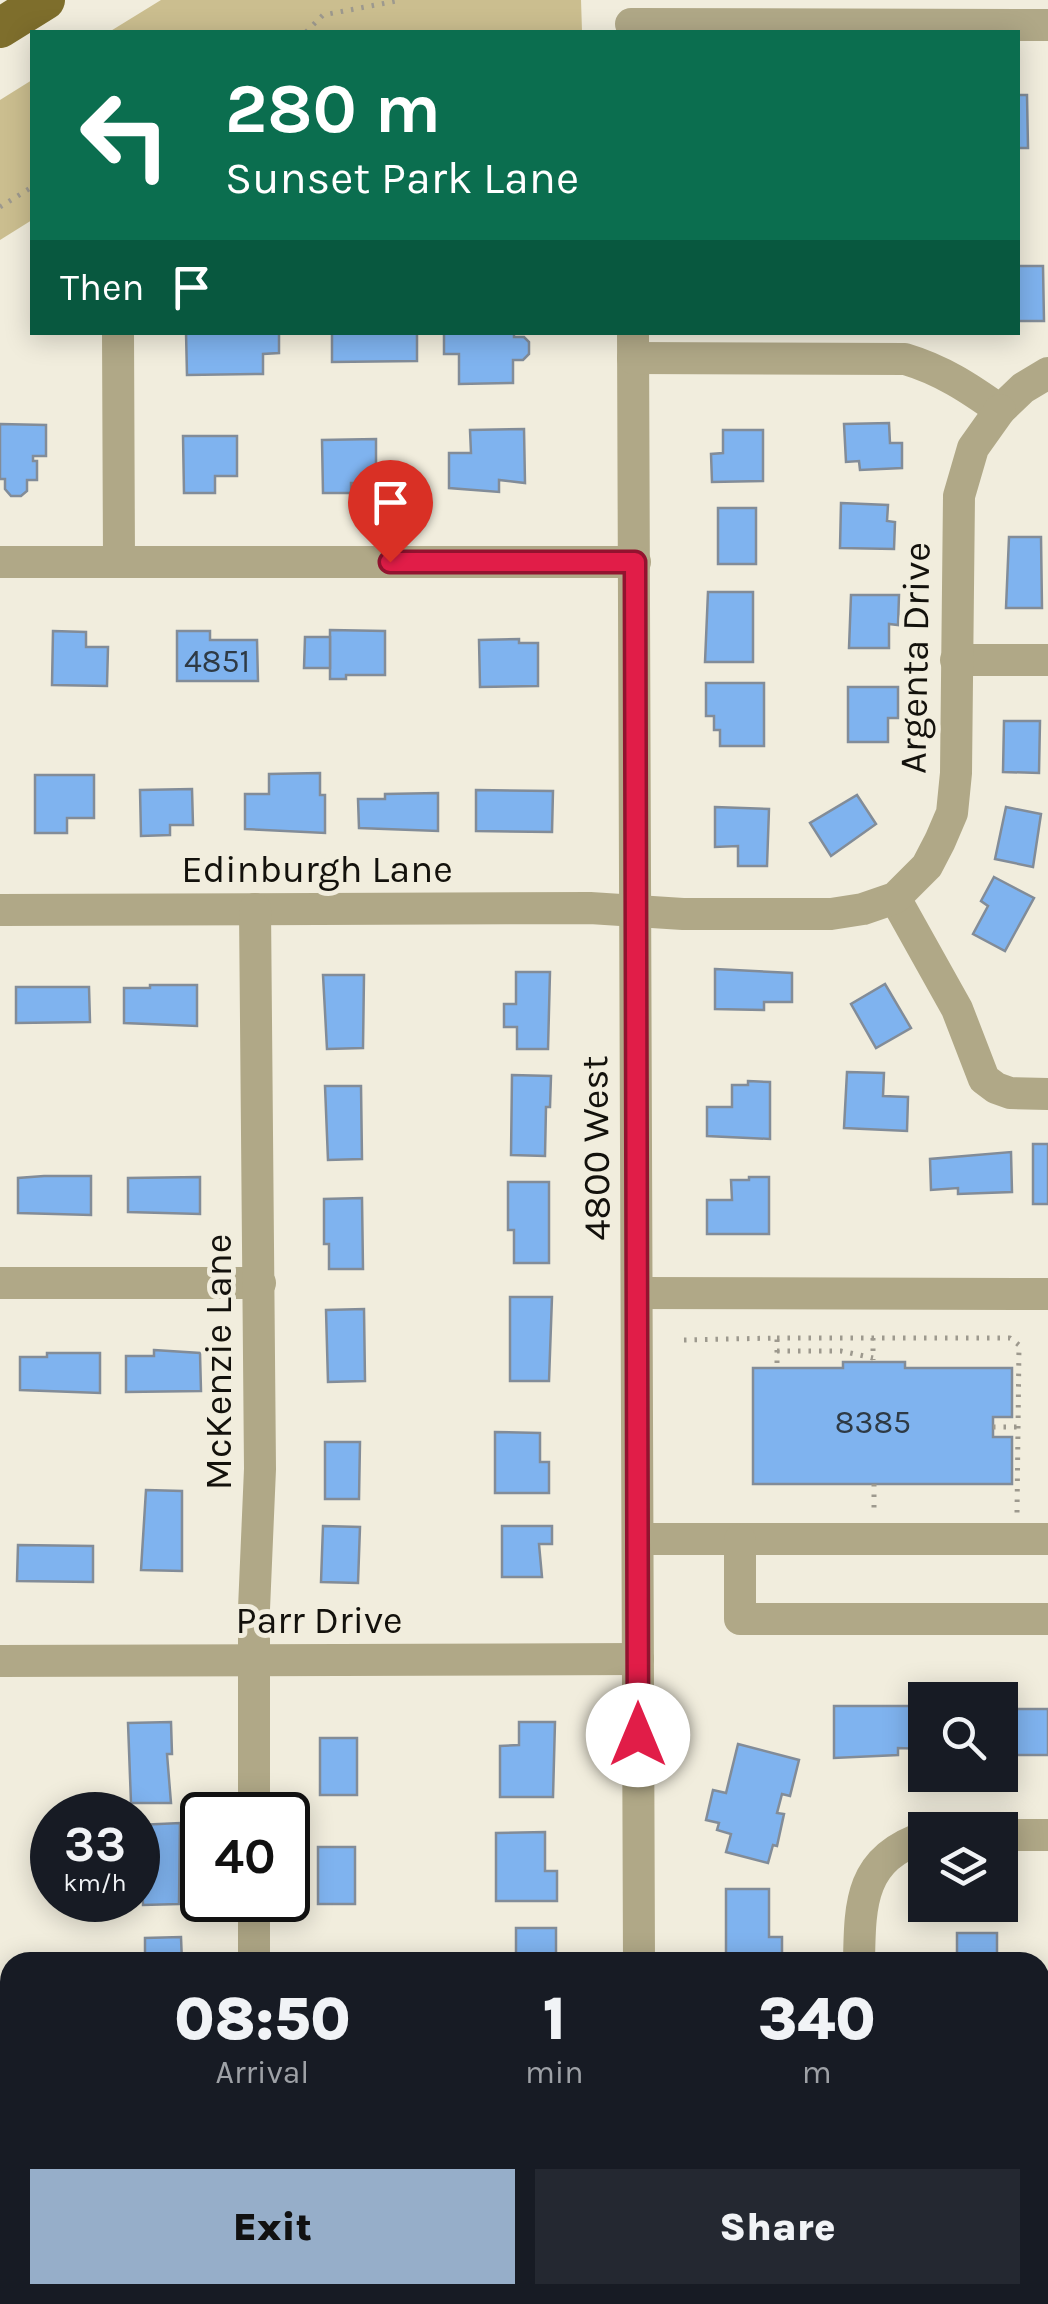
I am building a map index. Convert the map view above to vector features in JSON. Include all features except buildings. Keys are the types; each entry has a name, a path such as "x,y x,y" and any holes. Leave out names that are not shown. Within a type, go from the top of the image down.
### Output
{"main road":[{"path":"0,28 45,0"}],"street":[{"path":"631,19 876,12 1048,25"},
{"path":"118,335 119,562"},
{"path":"633,345 905,359 933,367 1000,410"},
{"name":"4800 West","path":"633,345 640,1952"},
{"name":"Argenta Drive","path":"895,898 927,866 952,813 956,773 959,496 973,448 1000,410 1023,388 1048,373"},
{"path":"0,562 635,562"},
{"path":"956,660 1048,660"},
{"path":"895,898 957,1009 984,1079 1010,1093 1048,1094"},
{"name":"Edinburgh Lane","path":"0,910 590,908 683,914 830,914 863,909 895,898"},
{"name":"McKenzie Lane","path":"254,1792 260,1469 255,909"},
{"path":"0,1283 260,1283"},
{"path":"638,1293 1048,1294"},
{"path":"638,1539 1048,1539"},
{"path":"740,1540 740,1619 1048,1619"},
{"name":"Parr Drive","path":"0,1660 638,1659"},
{"path":"1018,1835 1048,1835"},
{"path":"859,1952 866,1885 881,1860 908,1843"},
{"path":"254,1922 254,1952"}],"path":[{"path":"308,30 323,15 402,0"},
{"path":"0,207 30,188"},
{"path":"777,1338 777,1368"},
{"path":"777,1352 841,1351 874,1360 873,1338"},
{"path":"684,1340 1010,1338 1019,1345 1018,1516"},
{"path":"994,1427 1018,1427"},
{"path":"874,1484 874,1510"}],"shaded area":[{"path":"161,0 581,0 582,30 112,30"},
{"path":"30,81 30,221 0,240 0,100"}],"route":[{"path":"390,562 635,562 638,1735"}]}
